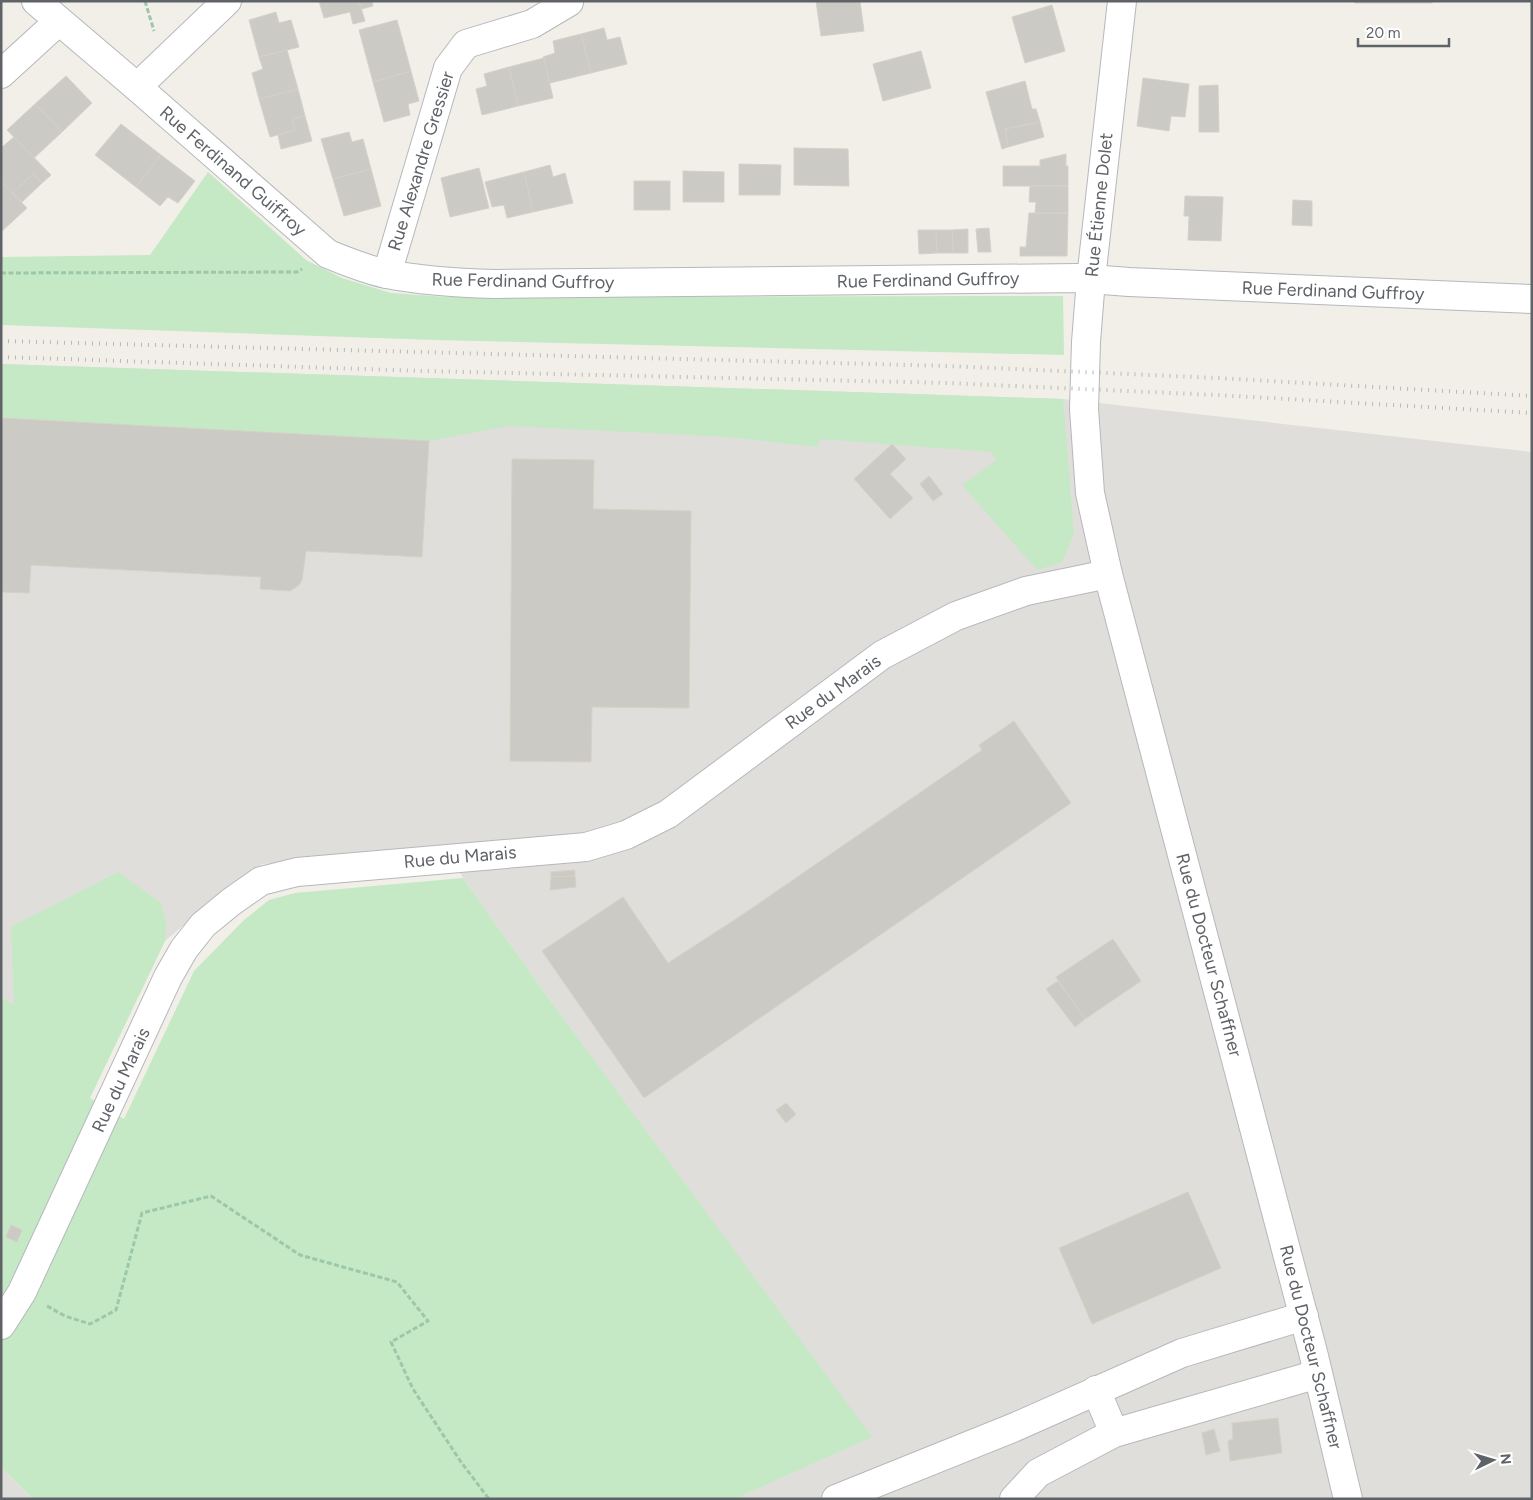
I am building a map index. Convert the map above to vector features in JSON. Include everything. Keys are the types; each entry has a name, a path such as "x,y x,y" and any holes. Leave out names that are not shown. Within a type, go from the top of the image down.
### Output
{"street":[{"name":"Rue Ferdinand Guiffroy","path":"36,1 328,254"},
{"path":"137,87 227,1"},
{"name":"Rue Étienne Dolet","path":"1084,409 1086,342 1091,279 1122,1"},
{"name":"Rue Alexandre Gressier","path":"387,274 448,68 466,44 532,24 569,2"},
{"path":"1,74 59,21"},
{"name":"Rue Ferdinand Guffroy","path":"328,254 387,274 460,283 1091,279 1532,299"},
{"name":"Rue du Docteur Schaffner","path":"1084,409 1090,493 1108,574 1304,1316 1348,1499"},
{"name":"Rue du Marais","path":"1,1325 22,1292 168,978 184,949 203,926 231,902 261,881 298,872 586,847 626,835 668,814 882,654 956,616 1026,592 1108,574"},
{"path":"836,1499 1015,1426 1182,1352 1304,1316"},
{"path":"1014,1499 1038,1472 1114,1433 1318,1374"},
{"path":"1096,1390 1114,1433"}],"path":[{"path":"1,274 297,272 328,254"},
{"path":"22,1292 64,1316 90,1324 116,1310 142,1213 211,1196 300,1255 397,1282 428,1321 391,1342 413,1389 461,1462 489,1499"}],"shaded area":[{"path":"1,364 1063,399 1532,452 1532,1499 735,1499 871,1437 552,1003 463,878 448,849 262,864 231,885 165,941 89,1098 14,1005 1,997"},
{"path":"1,1467 33,1499 1,1499"}],"green space":[{"path":"208,172 306,260 342,278 391,293 447,297 1063,296 1064,355 435,340 1,325 1,257 150,255"},
{"path":"1,364 1063,399 1074,534 1062,562 1037,570 962,485 997,460 991,452 820,439 817,447 728,437 509,426 429,441 1,418"},
{"path":"118,872 161,903 166,923 165,941 90,1098 124,1119 194,971 244,920 269,900 295,893 463,878 552,1003 872,1437 735,1499 33,1499 1,1467 1,997 14,1005 11,927"}],"building":[{"path":"319,1 359,1 365,21 353,24 350,12 324,18"},
{"path":"359,1 372,1 373,6 361,9"},
{"path":"816,1 860,1 864,31 821,36"},
{"path":"1355,1 1432,1 1432,3 1355,3"},
{"path":"1052,5 1065,51 1025,63 1012,17"},
{"path":"276,12 279,23 291,20 299,47 259,57 249,20"},
{"path":"397,20 411,71 373,82 359,30"},
{"path":"604,28 607,40 620,37 627,64 591,73 581,34"},
{"path":"581,34 591,73 550,83 543,57 555,53 553,41"},
{"path":"287,50 298,89 259,99 252,73 263,69 259,57"},
{"path":"921,51 931,88 883,101 873,64"},
{"path":"544,58 553,98 518,106 509,67"},
{"path":"509,67 518,106 482,115 476,89 487,86 484,74"},
{"path":"411,71 419,101 408,104 410,115 384,122 373,82"},
{"path":"66,76 92,103 62,132 35,104"},
{"path":"1143,78 1189,84 1185,117 1171,116 1169,131 1137,126"},
{"path":"1025,81 1032,109 1036,109 1040,122 1005,129 1008,147 1002,149 986,92"},
{"path":"1218,85 1219,132 1199,132 1199,86"},
{"path":"298,89 305,116 292,119 295,130 270,137 259,99"},
{"path":"35,104 62,132 34,158 7,130"},
{"path":"305,116 312,141 281,149 278,135 295,130 292,119"},
{"path":"1040,122 1044,137 1008,147 1005,129"},
{"path":"121,124 161,155 136,187 95,155"},
{"path":"349,132 352,142 363,139 371,169 333,179 321,139"},
{"path":"14,137 51,175 42,183 33,174 13,193 1,181 1,148"},
{"path":"794,148 848,149 849,186 794,185"},
{"path":"1066,154 1068,186 1003,186 1003,166 1040,166 1040,160"},
{"path":"161,155 195,181 178,203 168,197 160,206 136,187"},
{"path":"739,164 781,165 780,195 739,195"},
{"path":"550,165 553,177 565,173 573,203 533,212 524,172"},
{"path":"479,168 489,208 450,217 441,178"},
{"path":"371,169 381,206 344,216 333,179"},
{"path":"683,171 724,172 724,202 683,202"},
{"path":"524,172 533,212 507,218 504,205 492,207 485,182"},
{"path":"33,174 42,183 22,202 13,193"},
{"path":"1,181 27,208 1,232"},
{"path":"634,181 670,181 670,210 634,210"},
{"path":"1030,186 1068,186 1068,213 1035,213 1036,202 1029,202"},
{"path":"1185,196 1223,197 1221,241 1188,240 1189,216 1184,216"},
{"path":"1293,200 1312,201 1312,226 1292,225"},
{"path":"1029,213 1068,213 1067,256 1020,256 1020,247 1026,247"},
{"path":"989,228 991,252 978,252 976,229"},
{"path":"968,229 968,253 953,253 952,230"},
{"path":"918,230 936,230 937,253 919,254"},
{"path":"936,230 952,230 953,253 937,253"},
{"path":"1,418 429,441 422,557 306,551 302,580 299,585 290,591 260,589 261,577 31,565 29,593 1,592"},
{"path":"892,444 906,459 890,474 913,498 890,519 854,479"},
{"path":"512,459 594,460 593,509 691,511 689,708 592,707 591,762 510,761"},
{"path":"929,476 943,494 933,501 920,484"},
{"path":"1014,721 1071,803 644,1098 542,951 623,897 668,963 742,915 982,750 979,745"},
{"path":"575,870 575,876 551,877 551,872"},
{"path":"575,876 576,887 550,890 551,877"},
{"path":"1113,939 1141,981 1085,1019 1056,977"},
{"path":"1058,981 1085,1019 1075,1027 1046,989"},
{"path":"786,1103 796,1114 786,1123 776,1110"},
{"path":"1188,1192 1221,1268 1092,1324 1059,1248"},
{"path":"11,1225 22,1230 17,1242 6,1237"},
{"path":"1278,1418 1282,1453 1230,1461 1228,1441 1233,1439 1232,1423"},
{"path":"1214,1429 1220,1451 1206,1455 1202,1433"}],"railway":[{"path":"1,341 947,366 1218,378 1532,396"},
{"path":"1,357 424,371 947,383 1217,395 1532,413"}]}
